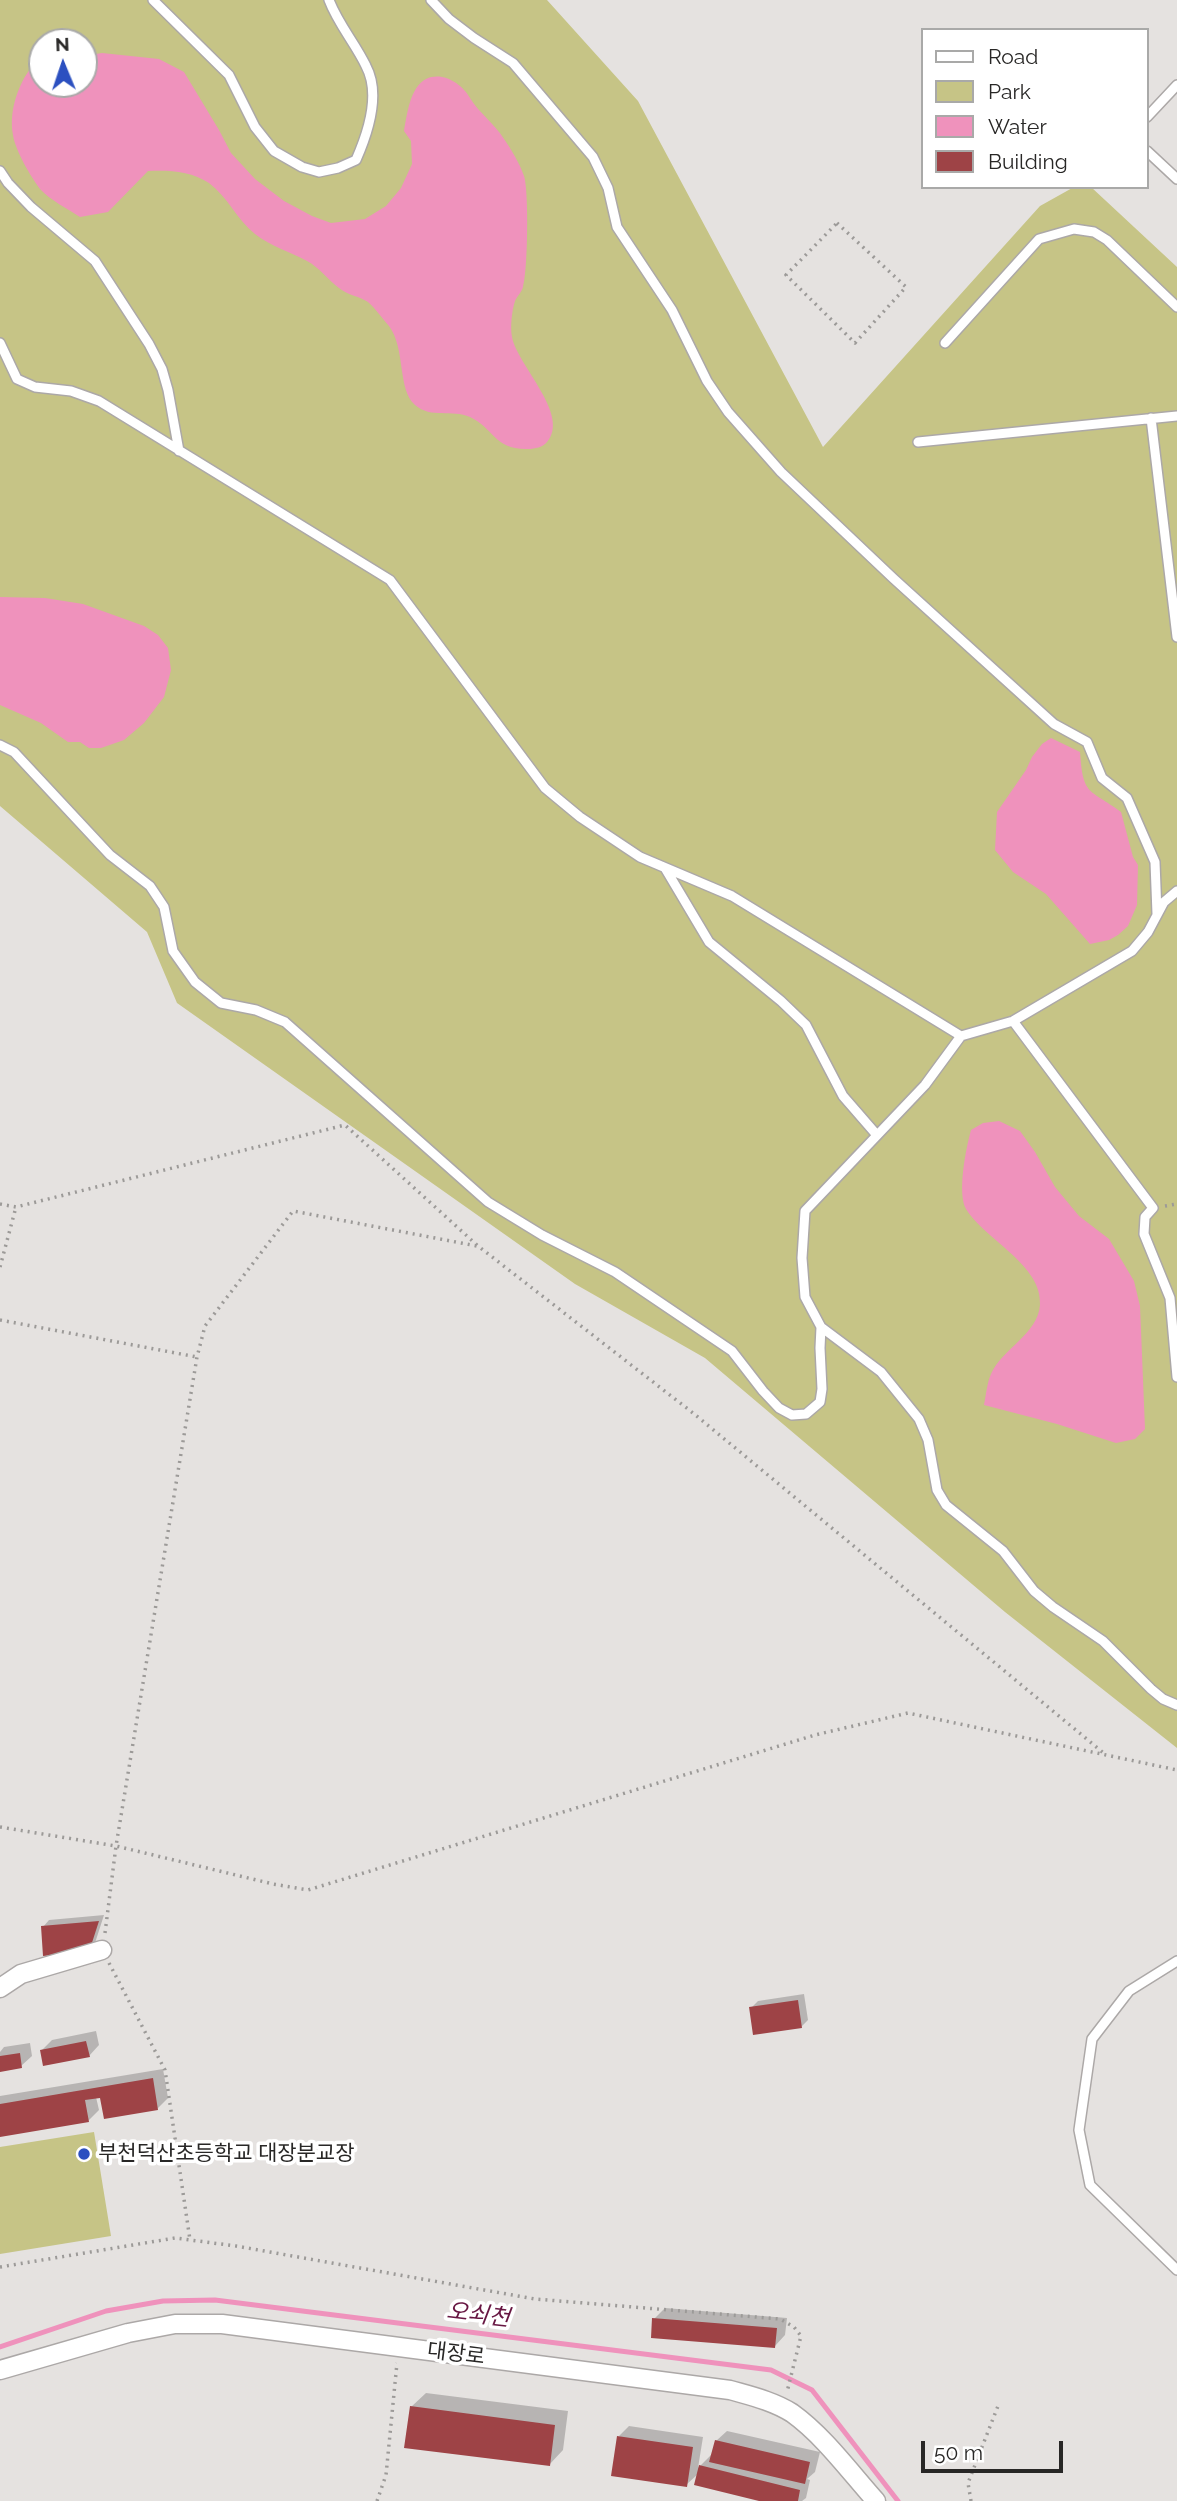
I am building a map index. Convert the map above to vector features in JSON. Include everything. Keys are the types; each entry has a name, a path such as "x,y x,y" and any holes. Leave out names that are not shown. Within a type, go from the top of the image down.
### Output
{"street":[{"path":"0,1988 21,1974 103,1950"},
{"name":"대장로","path":"0,2370 128,2333 175,2324 222,2324 730,2390 761,2398 791,2413 816,2435 876,2501"}],"lane":[{"path":"153,0 229,75 255,127 274,151 302,167 319,172 356,160 369,126 372,94 368,68 329,0"},
{"path":"431,0 449,19 513,63 593,157 608,188 617,227 672,310 707,381 737,422 781,472 894,579 1054,723 1087,742 1102,778 1127,798 1155,862 1157,916"},
{"path":"1149,115 1177,85"},
{"path":"1149,152 1177,179"},
{"path":"0,171 31,207 95,261 149,344 162,369 168,390 179,451"},
{"path":"945,343 1039,239 1074,229 1094,232 1107,240 1177,307"},
{"path":"0,343 17,379 35,387 71,391 99,401 390,580 545,788 590,824 640,857 732,896 961,1036"},
{"path":"918,442 1177,415"},
{"path":"1151,418 1177,637"},
{"path":"0,745 14,752 110,855 150,886 164,907 173,951 195,982 221,1003 256,1010 285,1022 488,1202 542,1235 615,1272 732,1351 763,1391 779,1408 792,1415 806,1414 820,1402 821,1327"},
{"path":"664,867 709,942 781,1000 806,1025 843,1096 876,1134"},
{"path":"1177,891 1164,902 1148,932 1132,951 1013,1021 961,1036 925,1086 876,1134 805,1211 802,1258 806,1297 821,1327 881,1372 919,1419 928,1440 937,1490 946,1505 1003,1551 1034,1591 1103,1641 1163,1699 1177,1705"},
{"path":"1013,1021 1153,1208 1145,1217 1144,1234 1170,1298 1177,1377"},
{"path":"1177,1961 1129,1991 1092,2039 1079,2130 1090,2185 1177,2270"}],"path":[{"path":"837,223 906,287 855,343 786,275 837,223"},
{"path":"0,1204 16,1207 345,1125 478,1246 693,1413 1106,1755"},
{"path":"0,1267 16,1207"},
{"path":"190,2240 164,2070 103,1950 116,1846 197,1357 205,1326 293,1211 478,1246"},
{"path":"0,1320 197,1357"},
{"path":"0,1827 116,1846 308,1890 815,1735 908,1713 1177,1770"},
{"path":"0,2267 175,2238 535,2299 780,2319 794,2327 801,2336 783,2409"},
{"path":"377,2501 386,2475 398,2347"},
{"path":"971,2501 968,2483 998,2406"}],"green space":[{"path":"0,0 547,0 638,101 823,447 1040,206 1070,189 1093,189 1177,267 1177,1748 1005,1612 705,1358 575,1284 177,1003 147,932 0,806"},
{"path":"94,2132 111,2236 0,2254 0,2147"}],"water":[{"path":"98,54 159,59 184,72 231,153 255,179 284,201 331,223 365,219 386,206 401,188 412,164 411,141 404,131 416,88 426,79 439,77 451,80 462,88 500,134 515,157 526,184 526,265 522,291 513,309 511,333 516,348 548,404 553,431 547,442 531,449 508,446 470,417 428,412 415,405 406,389 394,335 373,307 342,290 311,264 255,234 216,189 202,179 180,172 148,171 108,212 80,217 44,193 28,171 14,141 12,114 18,92 28,72 28,98 98,98"},
{"path":"0,597 45,598 83,604 144,626 158,635 168,648 171,670 164,697 144,723 124,740 101,748 89,748 80,742 68,742 41,723 0,705"},
{"path":"1051,738 1080,752 1086,784 1095,794 1121,812 1133,857 1138,865 1137,905 1128,926 1109,940 1090,944 1046,894 1013,872 995,850 997,812 1032,757 1042,744"},
{"path":"999,1121 1020,1131 1055,1187 1079,1216 1109,1239 1134,1281 1140,1306 1145,1429 1135,1439 1116,1443 984,1405 991,1374 996,1365 1027,1333 1038,1315 1040,1305 1032,1277 1011,1253 974,1220 963,1202 963,1170 971,1130 983,1123"}],"building":[{"path":"99,1921 89,1952 43,1956 41,1926"},
{"path":"798,2000 802,2028 753,2035 749,2007"},
{"path":"86,2041 90,2057 43,2066 40,2050"},
{"path":"20,2053 22,2068 0,2072 0,2056"},
{"path":"153,2078 158,2110 104,2119 100,2098 85,2100 89,2122 0,2137 0,2104"},
{"path":"652,2318 777,2328 775,2348 651,2338"},
{"path":"410,2406 555,2425 550,2466 404,2448"},
{"path":"617,2436 693,2447 687,2487 611,2476"},
{"path":"715,2440 810,2462 805,2484 709,2462"},
{"path":"699,2465 800,2490 798,2501 759,2501 694,2485"}],"waterway":[{"name":"오쇠천","path":"0,2347 106,2311 163,2301 215,2300 771,2370 812,2390 898,2501"}],"place":[{"name":"부천덕산초등학교 대장분교장","path":"84,2154"}]}
